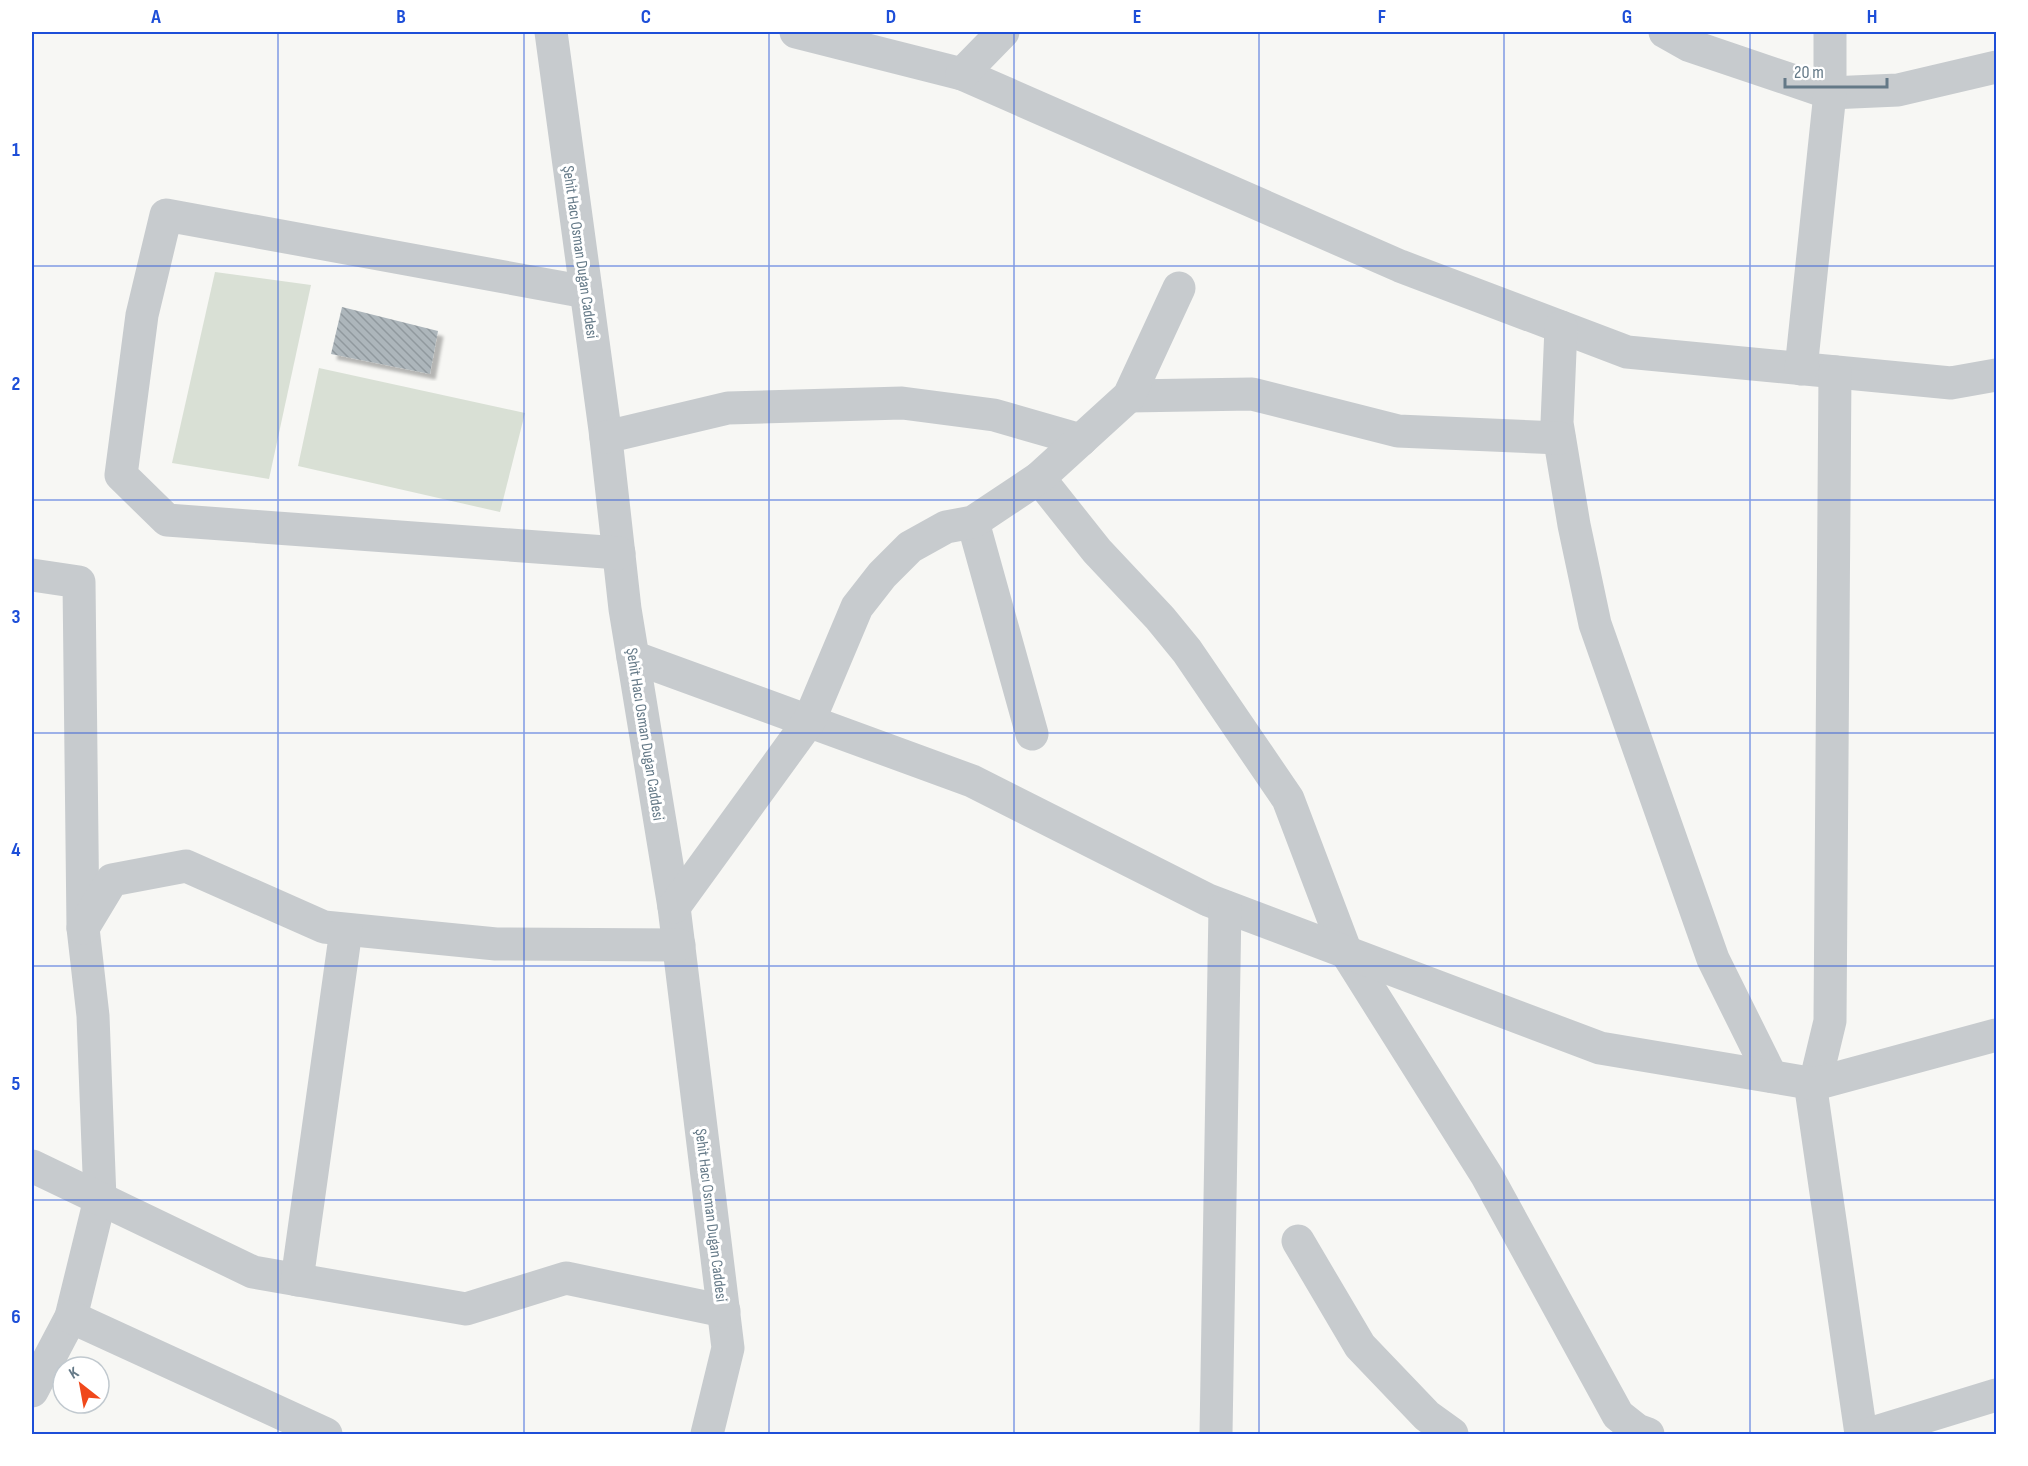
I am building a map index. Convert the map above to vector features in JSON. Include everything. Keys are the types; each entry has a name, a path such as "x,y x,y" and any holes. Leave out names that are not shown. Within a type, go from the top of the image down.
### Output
{"street":[{"name":"Şehit Hacı Osman Dugan Caddesi","path":"551,32 606,437 625,609 674,907 724,1311 728,1348 707,1434"},
{"path":"796,32 962,74 1400,266 1627,352 1951,383 1996,375"},
{"path":"962,74 1003,32"},
{"path":"1665,32 1688,45 1830,93 1898,90 1996,67"},
{"path":"1801,369 1830,93 1830,32"},
{"path":"586,292 166,215 142,315 121,475 167,520 619,553"},
{"path":"674,907 810,721 857,607 882,575 910,547 946,527 973,522 1039,478 1129,396 1179,288"},
{"path":"1561,327 1557,423 1574,525 1595,624 1713,959 1771,1076"},
{"path":"1835,372 1830,1021 1812,1096 1861,1434"},
{"path":"1129,396 1252,394 1398,430 1559,438"},
{"path":"606,437 728,408 902,403 994,415 1081,440"},
{"path":"1039,478 1097,551 1160,618 1186,651 1288,799 1346,952 1487,1176 1618,1415 1636,1430 1648,1434"},
{"path":"973,522 1032,734"},
{"path":"32,575 79,582 83,928 93,1016 100,1199 71,1317 32,1391"},
{"path":"633,657 972,781 1208,900 1600,1048 1815,1084 1996,1035"},
{"path":"83,928 112,880 186,866 324,927 496,944 679,945"},
{"path":"1216,1434 1225,907"},
{"path":"297,1280 346,930"},
{"path":"32,1166 253,1272 466,1309 566,1278 724,1311"},
{"path":"1298,1241 1360,1346 1427,1416 1452,1434"},
{"path":"71,1317 326,1434"},
{"path":"1869,1434 1996,1395"}],"shaded area":[{"path":"215,272 311,285 269,479 172,463"},
{"path":"319,368 525,413 500,512 298,466"}],"building":[{"path":"342,307 438,331 430,374 331,354"}]}
